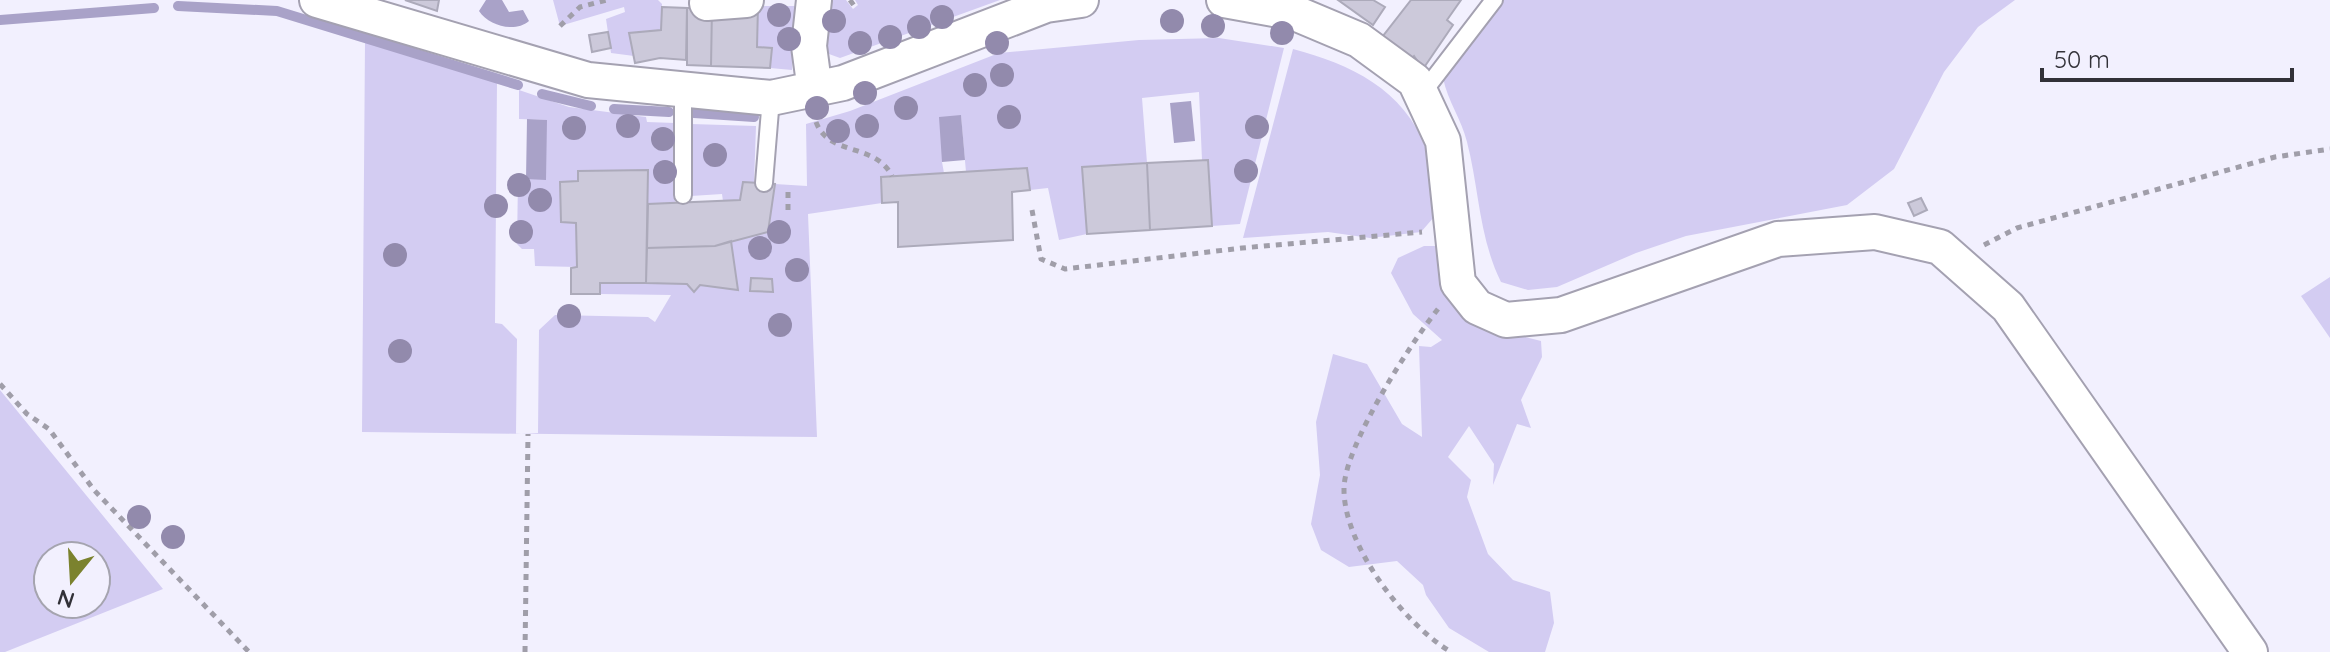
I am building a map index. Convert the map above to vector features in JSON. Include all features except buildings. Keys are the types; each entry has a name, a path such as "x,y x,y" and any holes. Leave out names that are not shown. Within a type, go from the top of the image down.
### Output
{"street":[{"path":"317,0 369,8 588,80 771,98 816,106 1022,6 1081,0"},
{"path":"707,3 746,0"},
{"path":"814,0 809,46 816,106"},
{"path":"1224,0 1295,13 1359,40 1415,81 1443,141 1457,276 1477,307 1506,320 1561,315 1778,239 1875,232 1940,247 2008,307 2250,652"}],"lane":[{"path":"1421,95 1494,0"},
{"path":"683,89 683,195"},
{"path":"764,183 771,98"}],"path":[{"path":"560,26 580,7 607,0"},
{"path":"850,0 855,7"},
{"path":"816,106 829,142 880,160 892,176"},
{"path":"1955,260 2017,228 2275,157 2330,149"},
{"path":"1032,210 1041,259 1065,269 1242,248 1396,236 1451,227"},
{"path":"1451,652 1433,641 1406,616 1375,578 1350,521 1344,487 1373,409 1401,360 1457,276"},
{"path":"0,384 27,414 49,429 94,490 249,652"},
{"path":"525,652 528,434"}],"shaded area":[{"path":"486,0 502,0 509,12 523,10 529,21 510,27 489,21 479,11"},
{"path":"553,0 658,0 662,4 661,30 634,56 611,53 606,19 625,12 624,7 560,26"},
{"path":"832,0 846,0 853,9 858,5 855,0 1000,0 840,58 829,54 827,47"},
{"path":"1501,0 2015,0 1978,27 1944,72 1894,169 1847,205 1686,236 1636,253 1557,287 1528,290 1501,282 1494,265 1467,142 1443,78"},
{"path":"758,6 795,6 792,70 770,68 772,49 757,47"},
{"path":"1219,38 1284,48 1240,224 1212,226 1208,160 1202,160 1199,92 1142,98 1147,163 1082,167 1087,234 1059,240 1048,188 1030,190 1027,169 966,172 961,116 942,162 944,173 881,177 882,203 808,214 817,437 521,434 538,433 539,330 555,315 648,317 655,322 671,295 600,294 600,283 687,284 694,292 700,285 738,289 731,241 768,232 775,184 807,186 806,124 850,111 999,53 1139,40"},
{"path":"365,42 497,82 495,323 502,324 517,339 516,434 362,432"},
{"path":"1293,49 1354,71 1373,82 1404,110 1426,149 1430,165 1434,217 1421,232 1370,238 1328,232 1243,238"},
{"path":"519,90 569,107 646,117 647,122 675,123 675,203 648,204 648,170 578,171 578,181 560,182 561,222 576,223 577,267 535,266 534,249 522,249 517,244 518,179 546,179 546,120 519,119"},
{"path":"1191,101 1195,141 1174,143 1170,103"},
{"path":"961,115 965,160 942,162 939,117"},
{"path":"527,119 547,120 546,180 526,179"},
{"path":"691,124 756,126 754,183 743,182 740,200 723,201 722,194 691,196"},
{"path":"1424,246 1441,246 1494,329 1541,341 1542,357 1521,400 1531,428 1517,424 1493,485 1494,464 1469,426 1448,457 1471,480 1467,497 1488,554 1513,580 1550,592 1554,623 1545,652 1489,652 1449,628 1426,595 1423,585 1397,561 1349,567 1321,550 1311,524 1320,475 1316,422 1333,354 1367,364 1402,424 1422,437 1419,346 1431,347 1442,340 1413,314 1391,273 1398,258"},
{"path":"2330,277 2330,338 2301,296"},
{"path":"0,390 163,589 112,609 112,540 32,540 32,620 85,620 0,652"}],"waterway":[{"path":"178,6 277,11 518,85"},
{"path":"0,20 154,8"},
{"path":"542,94 591,106"},
{"path":"614,109 669,112"},
{"path":"694,113 754,117"}]}
